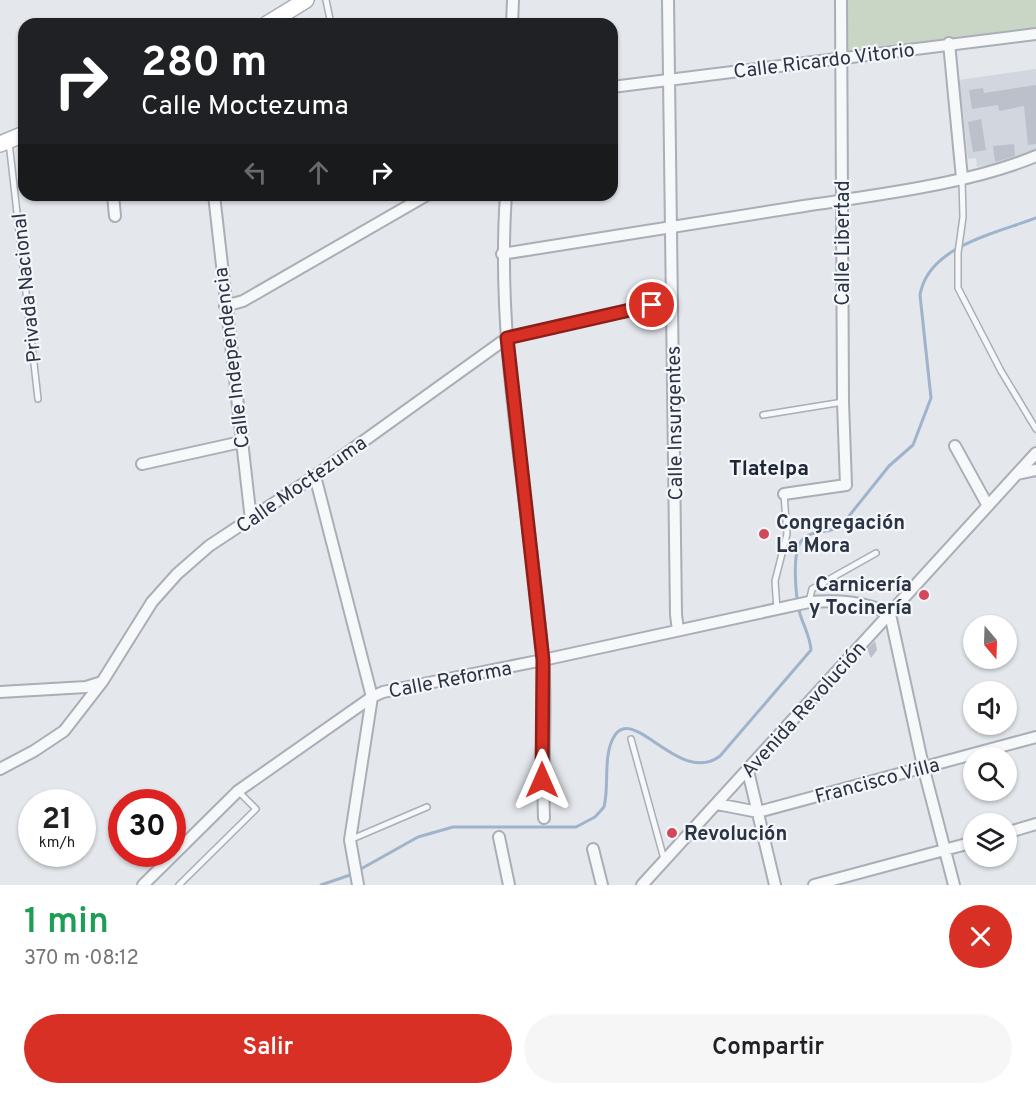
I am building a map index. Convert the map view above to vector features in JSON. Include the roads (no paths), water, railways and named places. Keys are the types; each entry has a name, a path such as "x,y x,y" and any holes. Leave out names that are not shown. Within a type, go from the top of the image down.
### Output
{"street":[{"path":"277,18 306,0"},
{"path":"512,18 513,0"},
{"name":"Calle Insurgentes","path":"668,0 675,615 678,630"},
{"name":"Calle Libertad","path":"784,494 846,485 843,402 841,0"},
{"name":"Calle Ricardo Vitorio","path":"618,86 949,43 1036,34"},
{"path":"949,43 962,178"},
{"path":"4,142 18,136"},
{"path":"502,255 842,200 962,178 1014,165 1036,156"},
{"path":"114,201 116,216"},
{"name":"Calle Independencia","path":"215,201 251,520"},
{"path":"225,306 243,301 418,201"},
{"path":"506,201 502,255 507,338 543,660 544,818"},
{"name":"Calle Moctezuma","path":"0,769 34,751 63,731 102,682 152,602 177,574 209,546 315,476 507,338 672,300"},
{"path":"142,464 241,442"},
{"path":"955,446 988,506"},
{"name":"Avenida Revolución","path":"642,885 1036,453"},
{"path":"1017,474 1036,470"},
{"path":"315,476 372,697 350,840 357,882"},
{"name":"Calle Reforma","path":"143,885 238,791 372,697 383,692 810,602 851,602 875,606 890,614"},
{"path":"890,614 923,766 954,885"},
{"path":"0,693 86,687 102,682"},
{"name":"Francisco Villa","path":"717,804 758,813 923,766 1036,737"},
{"path":"748,771 775,885"},
{"path":"1017,830 1036,825"},
{"path":"499,837 509,885"},
{"path":"814,885 963,845"},
{"path":"593,849 602,885"}],"lane":[{"path":"326,0 330,18"},
{"name":"Privada Nacional","path":"4,142 38,399"},
{"path":"962,178 963,217 959,237 958,288 1001,371 1036,429"},
{"path":"763,415 843,402"},
{"path":"777,610 775,581 787,534 784,494"},
{"path":"810,602 812,589 876,553"},
{"path":"631,739 664,859"},
{"path":"179,885 256,809 238,791"},
{"path":"350,840 427,807"}],"waterway":[{"path":"359,870 418,837 453,827 576,827 595,817 604,807 608,753 618,732 628,729 641,733 670,753 687,760 703,763 720,756 811,650 800,614 796,587 796,555 802,540 811,534 841,526 889,466 913,445 931,398 920,295 926,278 936,264 966,244 1036,218"},
{"path":"321,885 353,874"}],"place":[{"name":"Congregación La Mora","path":"764,534"},
{"name":"Carnicería y Tocinería","path":"924,595"},
{"name":"Revolución","path":"672,833"}],"district":[{"name":"Tlatelpa","path":"769,468"}]}
